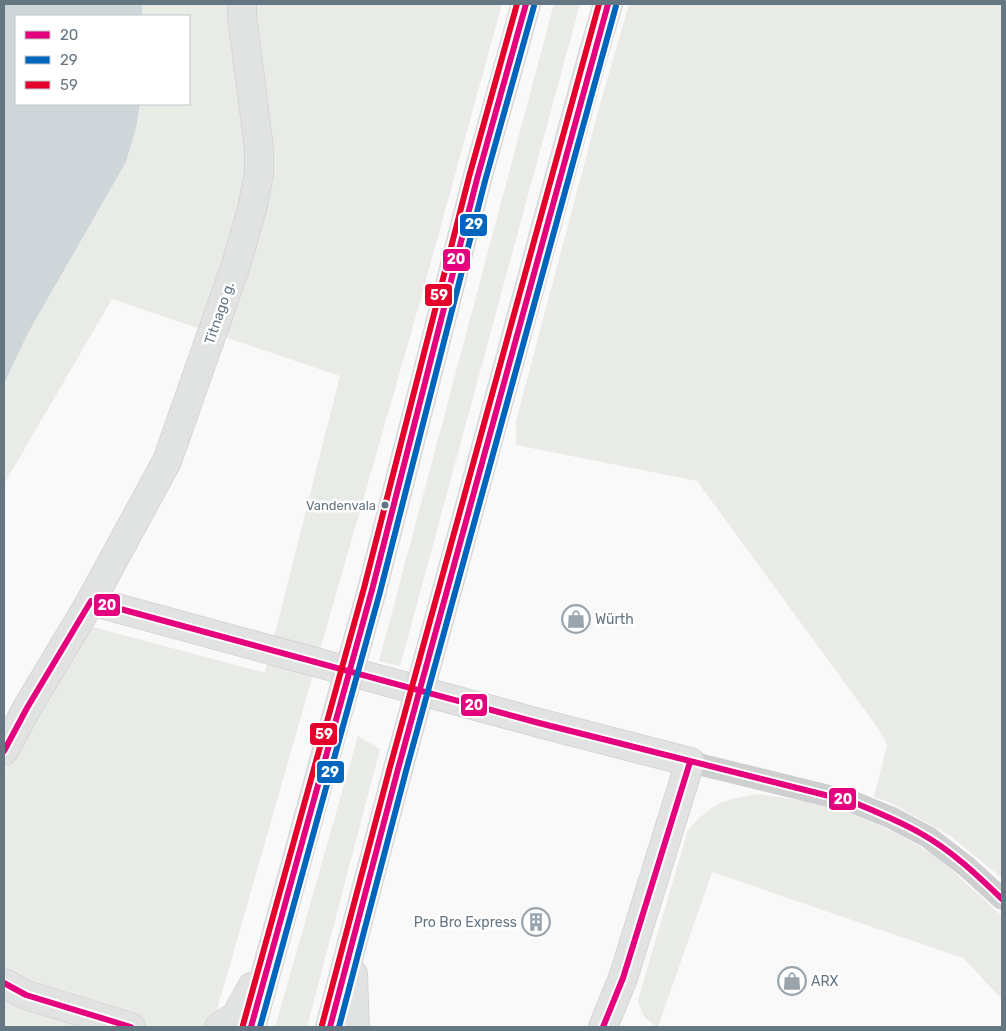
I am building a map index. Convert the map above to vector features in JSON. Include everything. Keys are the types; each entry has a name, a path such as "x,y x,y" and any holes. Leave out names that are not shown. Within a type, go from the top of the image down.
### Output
{"main road":[{"name":"Titnago g.","path":"4,751 27,708 91,601 167,461 236,265 252,209 259,174 259,148 242,4"},
{"path":"251,1027 372,590 478,178 526,4"},
{"path":"330,1027 398,769 608,4"},
{"path":"91,601 539,723 690,762 623,978 603,1027"},
{"path":"352,946 355,1027"},
{"path":"219,1027 236,1016 270,955"},
{"path":"4,983 26,996 132,1026"}],"street":[{"path":"690,762 853,802 892,818 928,838 967,867 1002,899"}],"shaded area":[{"path":"4,4 142,4 142,15 15,15 15,105 140,105 136,128 126,162 28,333 4,384"},
{"path":"142,4 502,4 421,298 212,1027 4,1027 4,772 78,637 93,627 265,673 340,376 112,299 4,484 4,384 28,333 126,162 136,128 140,105 190,105 190,15 142,15"},
{"path":"554,4 580,4 400,666 379,661"},
{"path":"629,4 1002,4 1002,878 949,835 889,802 874,797 887,745 880,731 697,481 516,445 516,421 601,101"},
{"path":"358,736 380,749 307,1027 275,1027"},
{"path":"759,794 808,802 855,815 896,833 936,856 1002,916 1002,999 963,958 712,872 658,1027 650,1022 642,1013 638,1000 688,830 705,813 719,804 736,798"}],"transit line":[{"name":"59","path":"243,1025 364,588 469,177 517,4"},
{"name":"20","path":"251,1027 372,590 477,179 526,4"},
{"name":"59","path":"322,1025 390,767 599,4"},
{"name":"20","path":"330,1027 398,769 608,4"},
{"name":"29","path":"260,1027 380,592 485,181 534,6"},
{"name":"29","path":"339,1027 406,771 616,6"},
{"name":"20","path":"4,751 27,708 91,601 539,723 853,802 904,824 942,847 963,863 1002,899"},
{"name":"20","path":"603,1027 623,978 690,762"},
{"name":"20","path":"4,983 26,995 131,1027"}],"place":[{"name":"Vandenvala","path":"385,505"},
{"name":"Würth","path":"576,619"},
{"name":"Pro Bro Express","path":"536,922"},
{"name":"ARX","path":"792,981"}]}
